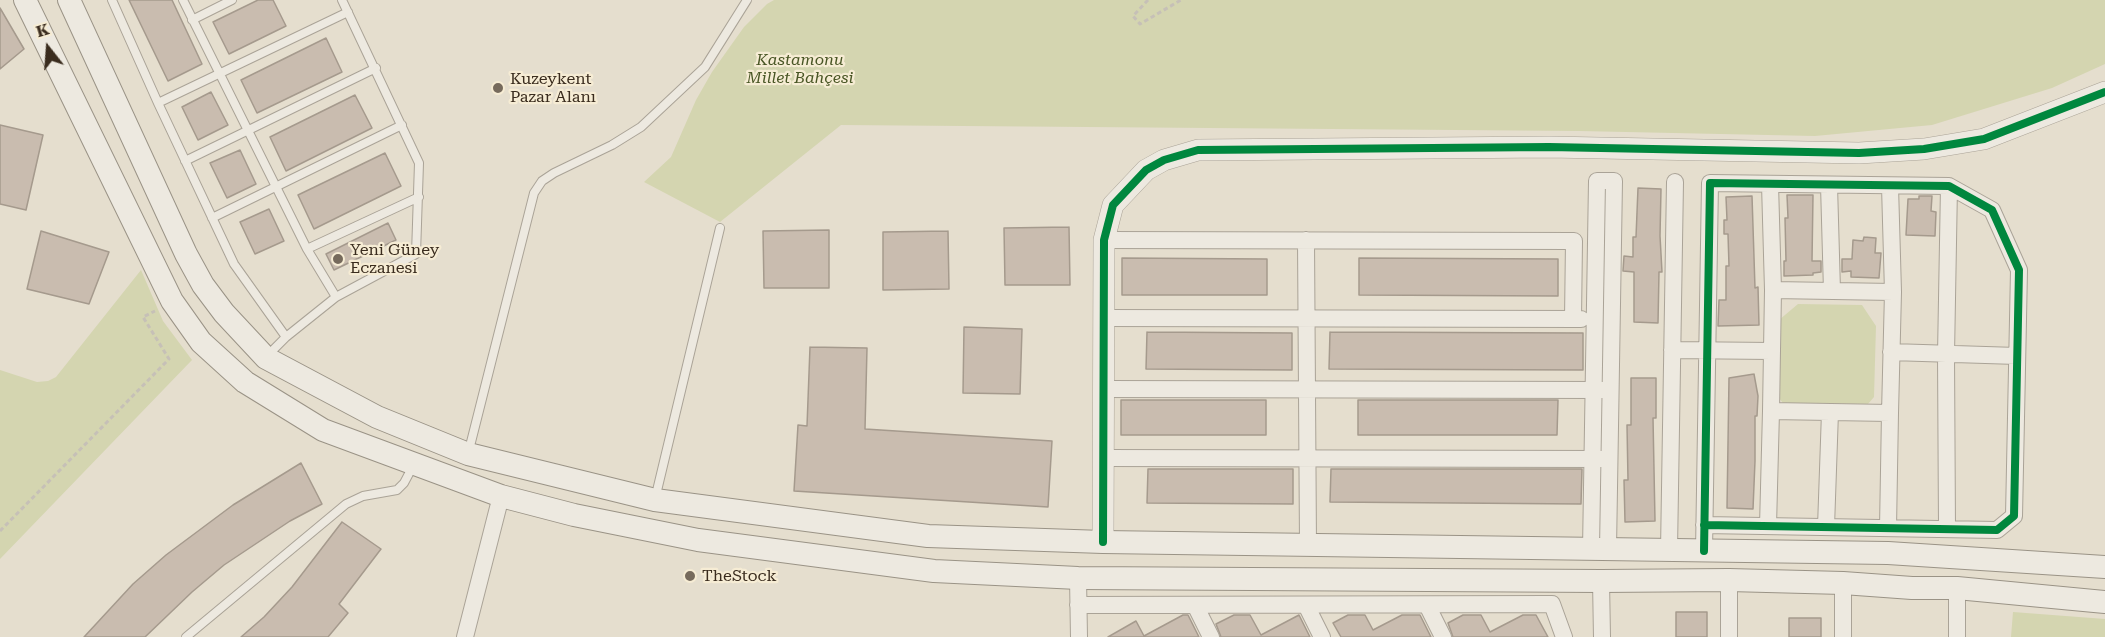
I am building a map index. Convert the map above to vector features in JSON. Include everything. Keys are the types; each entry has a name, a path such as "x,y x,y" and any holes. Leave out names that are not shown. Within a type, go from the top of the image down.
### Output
{"main road":[{"path":"26,0 172,301 201,342 245,382 323,430 501,496 574,515 698,540 934,571 1078,578 1729,580 1843,583 1912,588 1957,588 2105,602"},
{"path":"69,0 202,285 224,313 266,358 377,417 468,454 655,500 928,537 1103,543 1888,554 2105,567"}],"street":[{"path":"1103,543 1104,240 1113,205 1146,170 1164,160 1198,150 1549,147 1859,153 1924,149 1984,139 2105,92"},
{"path":"1599,549 1601,459 1611,390 1614,181 1597,181 1594,390 1601,459"},
{"path":"1669,550 1675,182"},
{"path":"1704,525 1997,530 2014,516 2019,270 1992,210 1948,186 1710,183 1704,525 1704,551"},
{"path":"1768,526 1773,290 1770,184"},
{"path":"1829,185 1832,291"},
{"path":"1888,528 1893,292 1890,186"},
{"path":"1947,529 1948,186"},
{"path":"1104,240 1574,241 1573,319"},
{"path":"1306,240 1308,545"},
{"path":"1773,290 1893,292"},
{"path":"1103,318 1612,319"},
{"path":"1672,351 1772,351"},
{"path":"1891,352 2017,356"},
{"path":"1103,389 1611,390"},
{"path":"1771,411 1890,414"},
{"path":"1826,527 1830,412"},
{"path":"1103,458 1601,459"},
{"path":"465,637 501,496"},
{"path":"1078,578 1081,632"},
{"path":"1729,580 1729,637"},
{"path":"1601,581 1602,637"},
{"path":"1843,583 1843,637"},
{"path":"1957,588 1957,637"},
{"path":"1427,604 1443,637"},
{"path":"1078,605 1552,604 1564,637"},
{"path":"1195,605 1211,637"},
{"path":"1306,605 1322,637"}],"lane":[{"path":"111,0 234,264 286,337"},
{"path":"183,0 307,249 336,297"},
{"path":"192,20 232,0"},
{"path":"266,358 286,337 336,297 416,254 419,163 342,0"},
{"path":"468,454 534,193 542,181 554,173 612,146 641,128 705,67 747,0"},
{"path":"158,103 348,12"},
{"path":"185,161 376,68"},
{"path":"212,218 402,125"},
{"path":"307,249 419,197"},
{"path":"655,500 720,228"},
{"path":"186,637 346,504 363,496 397,490 404,483 413,465"}],"path":[{"path":"1148,0 1133,16 1140,24 1181,0"},
{"path":"0,531 169,359 143,317"}],"green space":[{"name":"Kastamonu Millet Bahçesi","path":"774,0 2105,0 2105,64 2052,88 1932,125 1815,136 1579,131 841,125 720,222 644,182 671,157 696,100 712,72 744,27"},
{"path":"141,270 163,321 192,360 0,559 0,370 37,382 48,381 56,377"},
{"path":"1798,304 1862,305 1876,326 1874,397 1868,404 1783,403 1777,396 1779,320"},
{"path":"2013,612 2105,619 2105,637 2011,637"}],"building":[{"path":"129,0 172,0 202,64 168,81"},
{"path":"258,0 273,0 286,26 229,54 213,22"},
{"path":"0,8 24,49 0,69"},
{"path":"326,38 342,72 257,113 241,80"},
{"path":"211,92 228,125 198,140 182,107"},
{"path":"355,95 372,128 286,171 270,137"},
{"path":"0,125 43,135 26,210 0,204"},
{"path":"240,150 256,184 227,198 210,163"},
{"path":"385,153 401,186 314,229 298,195"},
{"path":"1638,188 1661,189 1662,272 1659,272 1658,323 1634,322 1634,272 1623,271 1624,256 1633,257"},
{"path":"1787,195 1813,195 1812,261 1821,261 1821,272 1813,273 1813,275 1784,276 1785,218 1788,218"},
{"path":"1752,196 1755,288 1758,287 1759,325 1718,326 1719,300 1726,300 1726,266 1729,266 1728,234 1724,234 1724,220 1727,220 1726,197"},
{"path":"1919,196 1932,196 1931,211 1936,212 1935,236 1906,235 1908,199 1919,199"},
{"path":"269,209 284,241 255,254 240,222"},
{"path":"388,223 396,240 334,270 326,254"},
{"path":"1069,227 1070,285 1005,285 1004,228"},
{"path":"829,230 829,288 764,288 763,231"},
{"path":"41,231 109,252 89,304 27,289"},
{"path":"948,231 949,289 883,290 883,232"},
{"path":"1864,237 1876,238 1875,253 1881,253 1879,278 1851,277 1851,271 1842,272 1842,259 1852,259 1853,240 1863,241"},
{"path":"1122,258 1267,259 1267,295 1122,295"},
{"path":"1359,258 1558,259 1558,296 1359,295"},
{"path":"964,327 1022,329 1020,394 963,393"},
{"path":"1147,332 1292,333 1292,370 1146,369"},
{"path":"1330,332 1583,333 1583,370 1329,369"},
{"path":"810,347 867,348 865,429 1052,441 1048,507 794,491 798,425 807,426"},
{"path":"1754,374 1758,396 1757,416 1755,416 1753,509 1727,508 1729,378"},
{"path":"1631,378 1656,378 1656,418 1653,418 1655,521 1625,522 1624,480 1628,480 1627,425 1631,425"},
{"path":"1121,400 1266,400 1266,435 1121,435"},
{"path":"1358,400 1558,400 1557,435 1358,435"},
{"path":"301,463 322,504 290,521 224,565 145,637 84,637 133,584 166,555 233,505"},
{"path":"1148,469 1293,469 1293,504 1147,503"},
{"path":"1331,469 1582,469 1581,504 1330,502"},
{"path":"342,522 381,549 339,604 348,613 328,637 241,637 264,617 292,587"},
{"path":"1676,612 1707,612 1707,637 1676,637"},
{"path":"1183,615 1188,615 1199,637 1108,637 1136,621 1144,636"},
{"path":"1234,615 1250,615 1261,635 1299,615 1310,637 1221,637 1216,624"},
{"path":"1348,615 1365,615 1373,630 1402,615 1420,615 1431,637 1341,637 1333,623"},
{"path":"1463,615 1481,615 1490,632 1523,615 1536,615 1548,637 1453,637 1448,623"},
{"path":"1789,618 1821,618 1821,637 1789,637"}],"cycle path":[{"path":"1103,542 1104,240 1113,205 1146,170 1164,160 1198,150 1549,147 1859,153 1924,149 1984,139 2105,92"},
{"path":"1704,525 1997,530 2014,516 2019,270 1992,210 1949,186 1710,183 1704,551"}],"place":[{"name":"Kuzeykent Pazar Alanı","path":"498,88"},
{"name":"Yeni Güney Eczanesi","path":"338,259"},
{"name":"TheStock","path":"690,576"}]}
